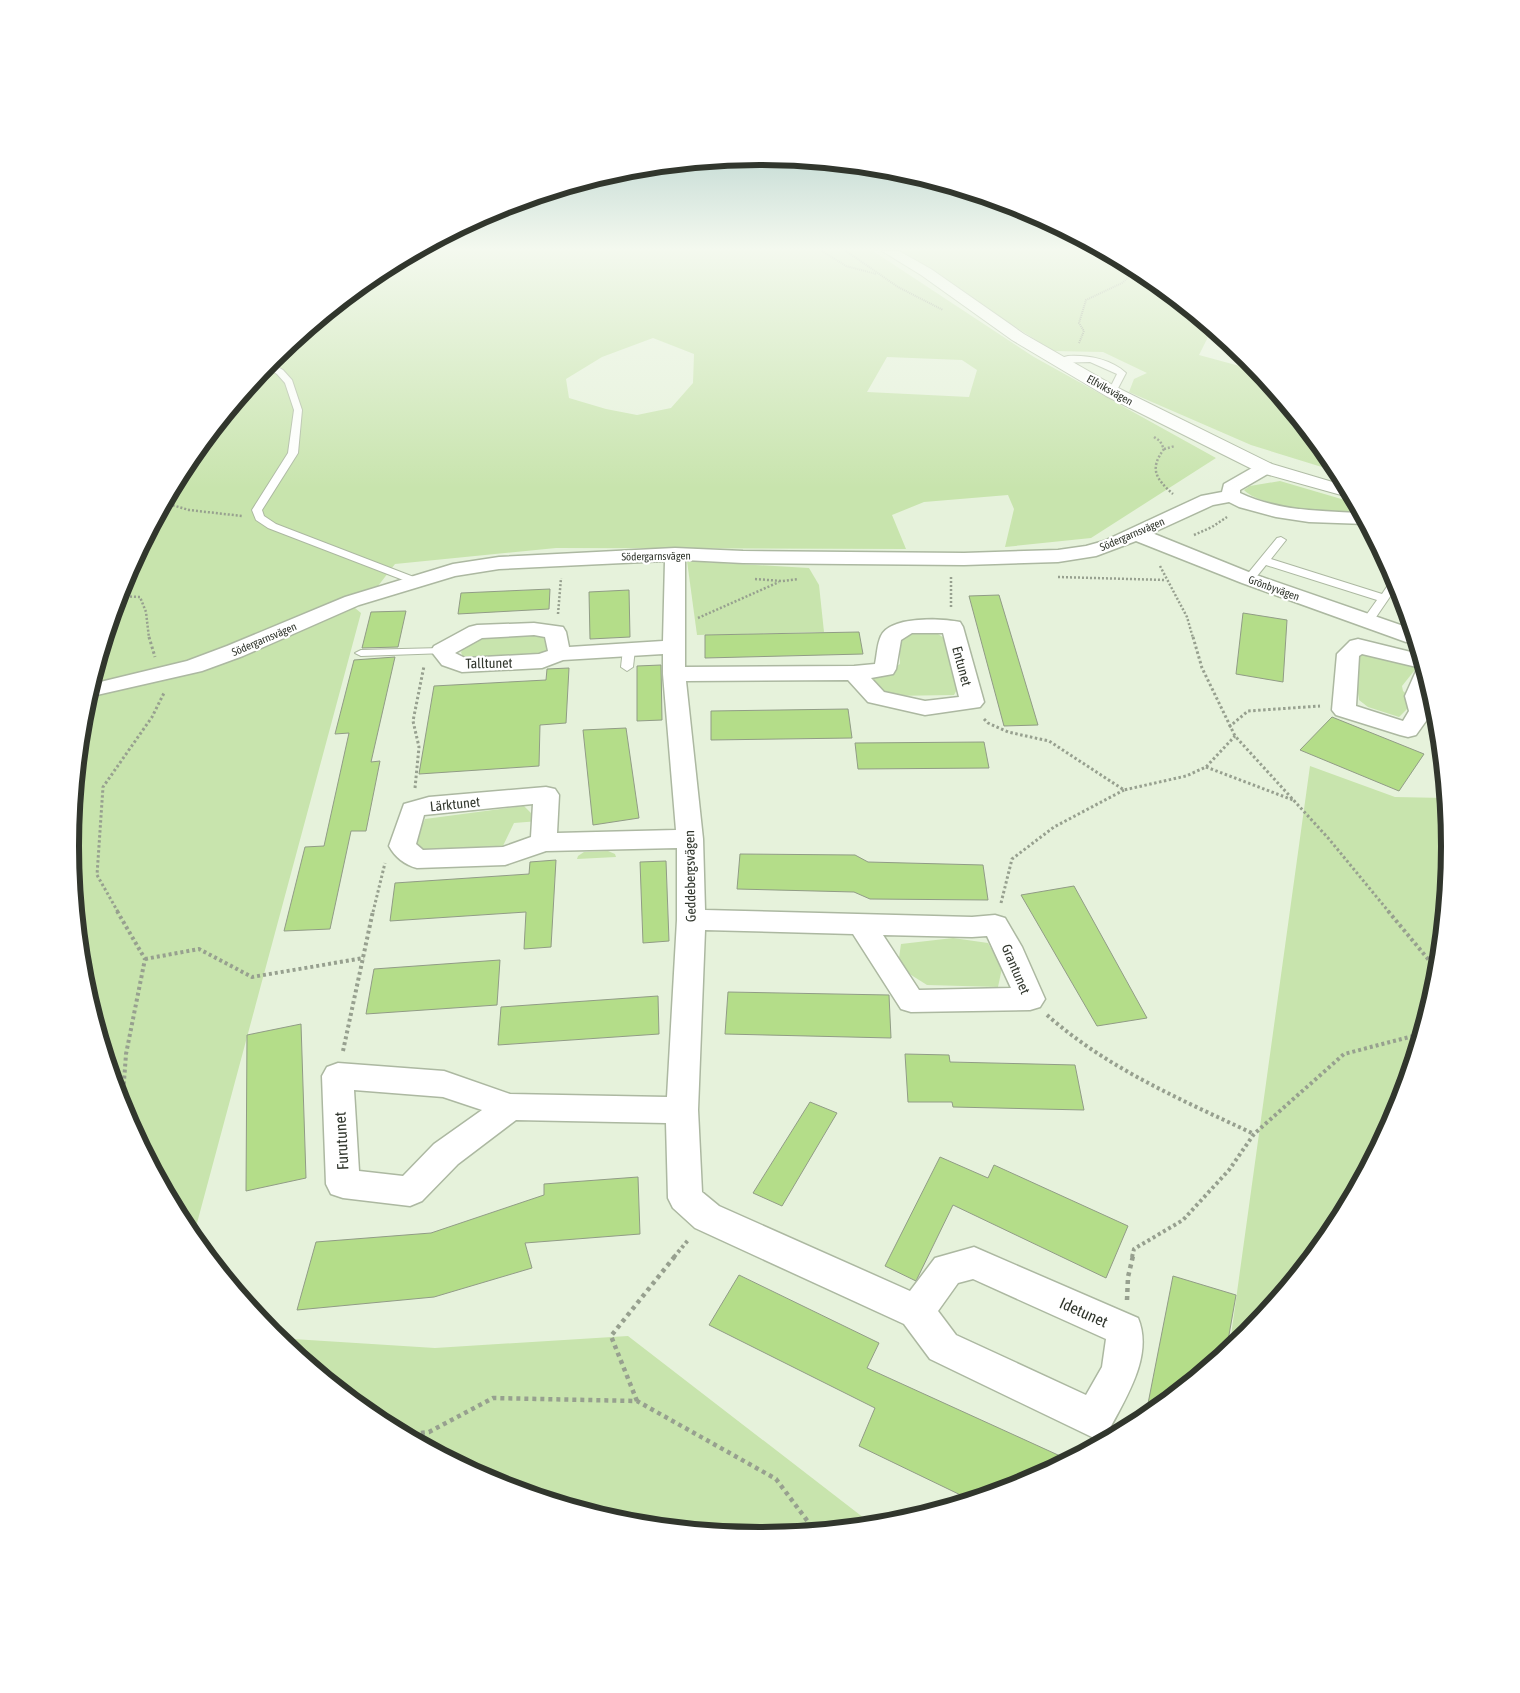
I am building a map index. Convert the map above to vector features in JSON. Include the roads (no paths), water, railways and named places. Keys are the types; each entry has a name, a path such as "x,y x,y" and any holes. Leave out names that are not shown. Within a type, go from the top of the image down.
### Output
{"street":[{"name":"Elfviksvägen","path":"1008,330 1112,392 1266,468 1341,491"},
{"path":"1266,468 1231,488 1231,496 1246,503 1276,511 1309,516 1357,519"},
{"name":"Södergarnsvägen","path":"98,689 166,674 235,651 352,601 454,570 499,563 675,554 743,557 1025,558 1088,552 1112,545 1208,500 1231,496"},
{"name":"Grönbyvägen","path":"1137,534 1249,579 1407,635"},
{"name":"Geddebergsvägen","path":"675,554 674,674 690,840 692,920 682,1110 696,1207"},
{"name":"Entunet","path":"674,674 854,673 885,669 891,637 907,627 952,627 972,702 925,708 876,697 854,673"},
{"name":"Talltunet","path":"560,654 554,632 534,630 477,632 442,650 450,660 462,665 542,661 560,654 628,658 674,638"},
{"path":"1415,660 1358,646 1348,654 1344,710 1408,730 1421,714 1421,706 1417,696 1421,684"},
{"name":"Lärktunet","path":"546,795 544,842 504,856 417,859 402,846 414,810 429,805 546,795"},
{"path":"544,842 690,840"},
{"path":"692,920 861,924"},
{"name":"Grantunet","path":"861,924 972,927 995,925 1008,948 1030,999 911,1001 861,924"},
{"name":"Furutunet","path":"338,1076 444,1084 510,1107 446,1154 410,1190 343,1184 338,1076"},
{"path":"510,1107 682,1110"},
{"name":"Idetunet","path":"696,1207 917,1312 943,1347 1094,1419 1120,1371 1125,1330 974,1263 947,1269 917,1312"}],"lane":[{"path":"1056,360 1082,357 1099,360 1122,373 1112,392"},
{"path":"275,369 289,382 298,410 293,453 258,510 260,518 272,526 340,550 415,582"},
{"path":"1249,579 1281,540"},
{"path":"1265,560 1384,598"},
{"path":"1368,621 1390,589"},
{"path":"361,653 442,650"}]}
